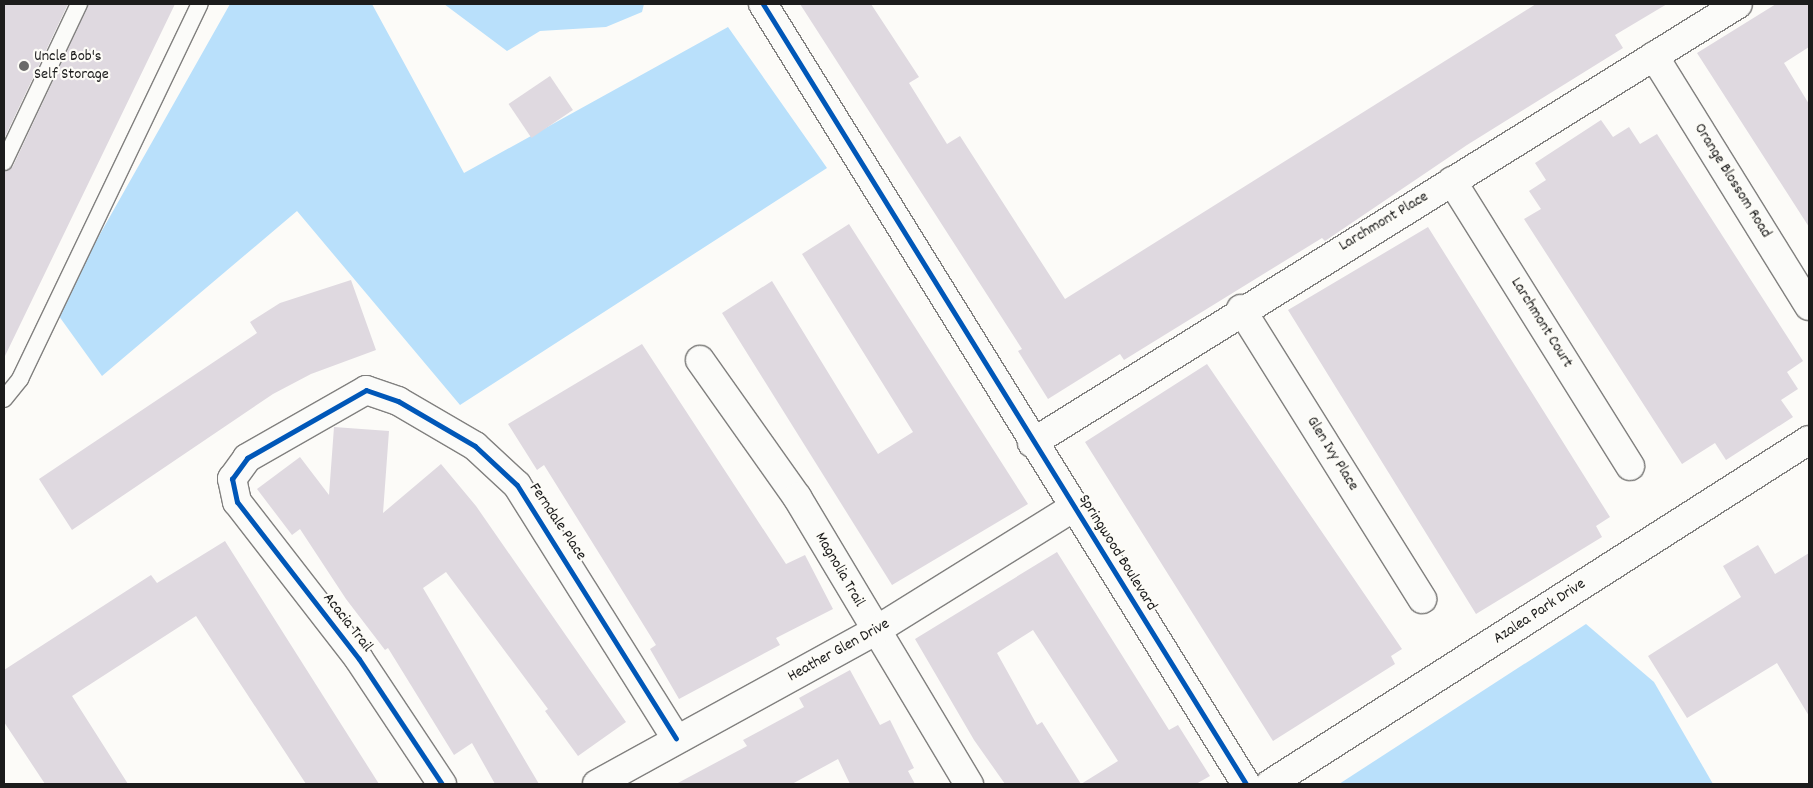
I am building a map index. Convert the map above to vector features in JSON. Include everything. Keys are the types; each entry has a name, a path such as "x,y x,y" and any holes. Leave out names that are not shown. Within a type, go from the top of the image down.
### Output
{"street":[{"name":"Springwood Boulevard","path":"763,4 1032,443 1074,506 1246,784"},
{"name":"Larchmont Place","path":"1032,443 1241,309 1738,4"},
{"name":"Orange Blossom Road","path":"1654,56 1809,306"},
{"name":"Larchmont Court","path":"1452,181 1630,466"},
{"name":"Glen Ivy Place","path":"1241,309 1422,599"},
{"name":"Magnolia Trail","path":"700,360 737,409 797,497 875,632 970,784"},
{"name":"Ferndale Place","path":"232,479 247,458 366,390 406,406 474,446 517,485 676,738"},
{"name":"Azalea Park Drive","path":"1270,784 1809,440"},
{"name":"Acacia Trail","path":"232,479 237,502 360,658 442,784"},
{"name":"Heather Glen Drive","path":"597,784 676,738 875,632 1074,506"}],"lane":[{"path":"4,162 79,4"},
{"path":"4,399 20,379 200,4"}],"water":[{"path":"230,4 372,4 464,173 728,27 827,168 460,405 297,211 102,376 56,312"},
{"path":"444,4 644,4 642,12 606,27 540,31 507,51"},
{"path":"1586,624 1654,682 1713,784 1339,784"}],"building":[{"path":"4,4 68,4 4,139"},
{"path":"89,4 175,4 4,358 4,172 13,166"},
{"path":"800,4 871,4 919,77 909,83 947,144 960,136 1065,299 1536,4 1667,4 1615,35 1623,48 1467,145 1325,241 1322,238 1124,360 1120,354 1048,399 1018,351 1022,349"},
{"path":"1776,4 1809,4 1809,47 1784,63 1809,104 1809,227 1697,53"},
{"path":"550,76 573,110 531,138 509,104"},
{"path":"1601,120 1613,137 1629,127 1640,144 1657,134 1803,361 1787,372 1798,389 1781,400 1793,417 1726,460 1715,443 1682,464 1524,219 1541,209 1529,191 1546,180 1535,163"},
{"path":"849,224 1028,504 892,585 722,313 772,281 878,454 913,432 802,254"},
{"path":"1428,227 1610,517 1596,526 1602,537 1476,614 1288,310"},
{"path":"351,280 376,350 311,374 273,394 72,530 39,479 257,333 250,322 280,303"},
{"path":"642,344 786,564 805,555 833,609 776,638 780,645 679,699 650,649 656,645 612,574 544,465 537,470 508,424"},
{"path":"1207,364 1402,649 1391,656 1395,664 1273,741 1085,442"},
{"path":"334,427 389,431 383,513 441,464 476,506 626,722 578,756 545,711 548,709 446,572 423,588 539,784 495,784 472,743 454,755 388,648 385,650 346,599 300,529 292,535 257,489 300,457 329,495"},
{"path":"225,541 379,784 306,784 196,616 72,696 128,784 45,784 4,722 4,670 151,575 157,583"},
{"path":"1758,545 1775,574 1809,553 1809,716 1777,663 1687,718 1648,656 1741,597 1723,566"},
{"path":"1057,552 1169,730 1178,725 1210,776 1196,784 1081,784 1005,784 974,740 915,639","holes":["1033,630 1118,761 1081,784 1042,722 1037,725 997,653"]},
{"path":"850,670 880,725 890,720 914,768 908,771 915,784 850,784 838,759 792,784 676,784 747,746 743,740 804,707 799,698"}],"cycle path":[{"path":"763,4 1246,784"},
{"path":"442,784 359,659 237,502 232,479 247,458 366,390 398,401 475,446 517,485 676,738"}],"place":[{"name":"Uncle Bob's Self Storage","path":"24,66"}]}
